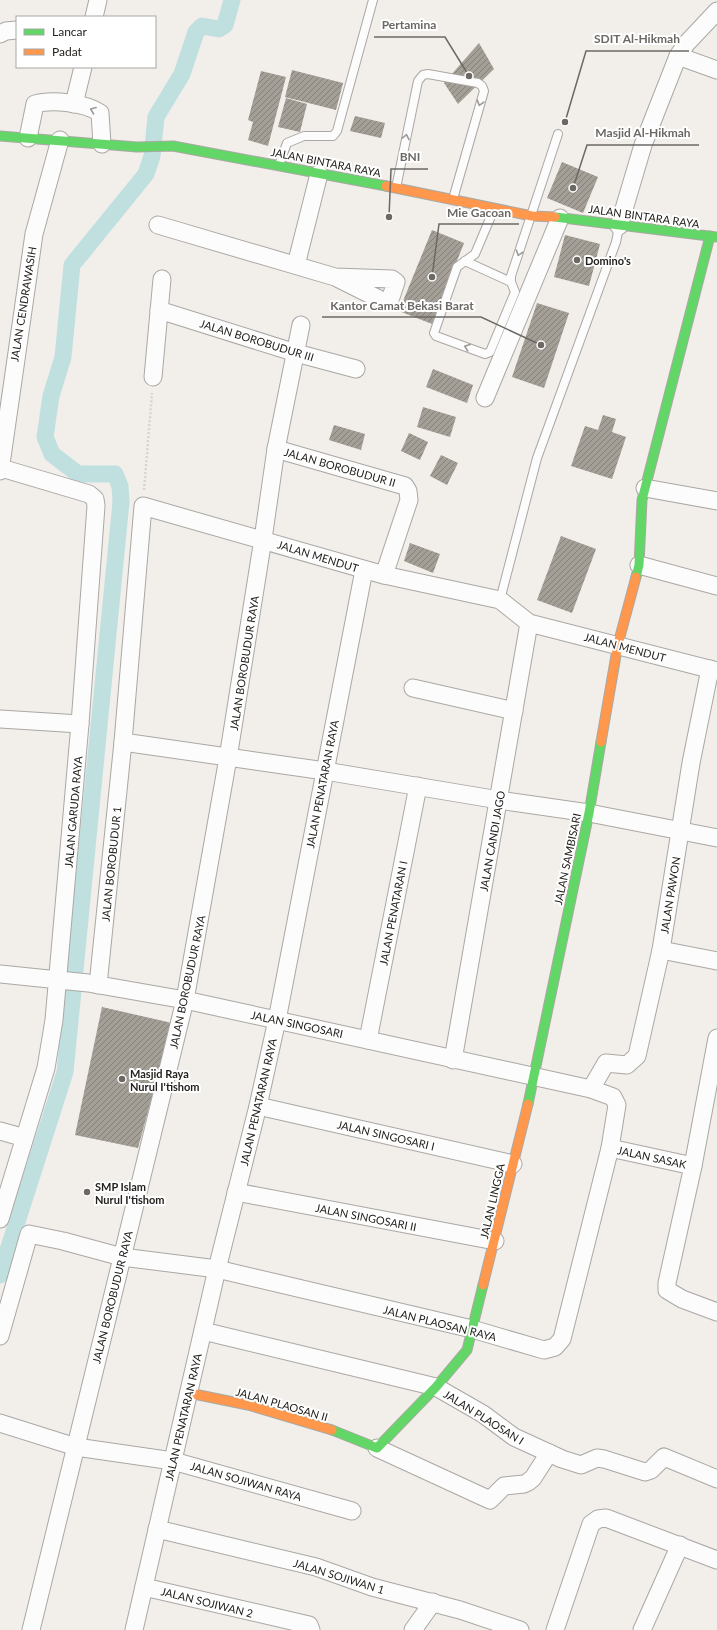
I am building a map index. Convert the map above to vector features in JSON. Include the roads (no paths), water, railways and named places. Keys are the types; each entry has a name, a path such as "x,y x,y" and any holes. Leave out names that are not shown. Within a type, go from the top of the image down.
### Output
{"street":[{"path":"94,16 98,0"},
{"path":"619,226 643,144 678,56 686,44 717,12"},
{"path":"0,34 6,31 16,30"},
{"path":"678,56 717,70"},
{"path":"74,104 82,68"},
{"path":"28,138 35,104 42,102 74,104 100,113 102,144"},
{"name":"JALAN BINTARA RAYA","path":"0,136 137,147 173,146 279,165 318,174 343,177 532,216 573,218 619,226 713,237"},
{"name":"JALAN CENDRAWASIH","path":"0,471 34,234 60,140"},
{"path":"296,265 318,174"},
{"path":"485,398 560,218"},
{"path":"158,225 335,277"},
{"name":"JALAN SAMBISARI","path":"534,1078 589,813 618,644 639,565 642,500 713,237"},
{"path":"153,377 162,279"},
{"name":"JALAN BOROBUDUR III","path":"159,310 296,353 356,369"},
{"name":"JALAN BOROBUDUR RAYA","path":"31,1630 185,1000 228,758 276,449 301,325"},
{"name":"JALAN BOROBUDUR II","path":"276,449 405,486 408,491 409,500 384,575"},
{"name":"JALAN GARUDA RAYA","path":"0,1219 23,1139 46,1068 63,980 96,514 95,499 89,494 1,458"},
{"path":"645,488 717,501"},
{"name":"JALAN MENDUT","path":"123,742 143,506 263,539 364,570 500,600 529,623 618,644 713,670"},
{"path":"639,565 717,586"},
{"name":"JALAN PENATARAN RAYA","path":"134,1630 217,1269 258,1106 277,1020 364,570"},
{"name":"JALAN CANDI JAGO","path":"453,1060 529,623"},
{"name":"JALAN PAWON","path":"591,1089 606,1063 627,1065 637,1057 661,950 691,763 713,670"},
{"path":"413,688 514,711"},
{"path":"0,719 80,724"},
{"path":"123,742 325,771 499,800 589,813 717,838"},
{"name":"JALAN BOROBUDUR 1","path":"93,984 123,742"},
{"name":"JALAN PENATARAN I","path":"368,1040 418,786"},
{"path":"661,950 717,961"},
{"name":"JALAN SINGOSARI","path":"0,974 93,984 185,1000 534,1078"},
{"path":"693,1166 717,1038"},
{"name":"JALAN SASAK","path":"534,1078 591,1089 613,1097 616,1101 610,1148 693,1166 666,1287 667,1290 682,1299 717,1312"},
{"name":"JALAN LINGGA","path":"436,1387 467,1350 534,1078"},
{"name":"JALAN SINGOSARI I","path":"258,1106 513,1164"},
{"path":"0,1131 23,1139"},
{"name":"JALAN PLAOSAN RAYA","path":"0,1336 29,1234 63,1241 122,1257 217,1269 472,1329 544,1350 555,1347 562,1339 610,1148"},
{"name":"JALAN SINGOSARI II","path":"236,1192 495,1241"},
{"name":"JALAN PLAOSAN I","path":"203,1331 436,1387 483,1414 514,1437 549,1453 581,1465 597,1458 604,1458 646,1472 651,1470 664,1457 717,1479"},
{"path":"436,1387 377,1448 490,1500 504,1486 524,1484 528,1482 533,1478 549,1453"},
{"name":"JALAN PLAOSAN II","path":"189,1393 248,1405 319,1425 377,1448"},
{"name":"JALAN SOJIWAN RAYA","path":"0,1423 76,1447 173,1461 352,1511"},
{"path":"555,1630 591,1524 598,1519 606,1518 717,1560"},
{"name":"JALAN SOJIWAN 1","path":"157,1529 316,1566 372,1587 433,1602 483,1624 520,1630"},
{"path":"642,1630 680,1545"},
{"name":"JALAN SOJIWAN 2","path":"144,1587 309,1626 311,1630"},
{"path":"413,1630 433,1602"}],"lane":[{"path":"279,165 287,143 304,136 333,136 337,131 373,0"},
{"path":"396,189 418,81 423,75 428,74 478,83 482,86 484,91 454,199"},
{"path":"495,208 475,254 457,267 434,333 436,336 488,354 515,292 511,282 558,134"},
{"path":"500,600 537,458 616,242 619,226"},
{"path":"465,261 511,282"}],"waterway":[{"path":"0,1275 65,1072 121,502 120,486 115,474 78,474 52,454 45,437 51,396 63,357 72,265 146,174 152,156 156,117 182,74 196,32 202,26 219,29 225,25 232,0"}],"place":[{"name":"Pertamina","path":"469,76"},
{"name":"SDIT Al-Hikmah","path":"565,122"},
{"name":"Masjid Al-Hikmah","path":"573,188"},
{"name":"BNI","path":"389,217"},
{"name":"Domino's","path":"577,260"},
{"name":"Mie Gacoan","path":"432,277"},
{"name":"Kantor Camat Bekasi Barat","path":"541,345"},
{"name":"Masjid Raya Nurul I'tishom","path":"122,1079"},
{"name":"SMP Islam Nurul I'tishom","path":"87,1192"}]}
